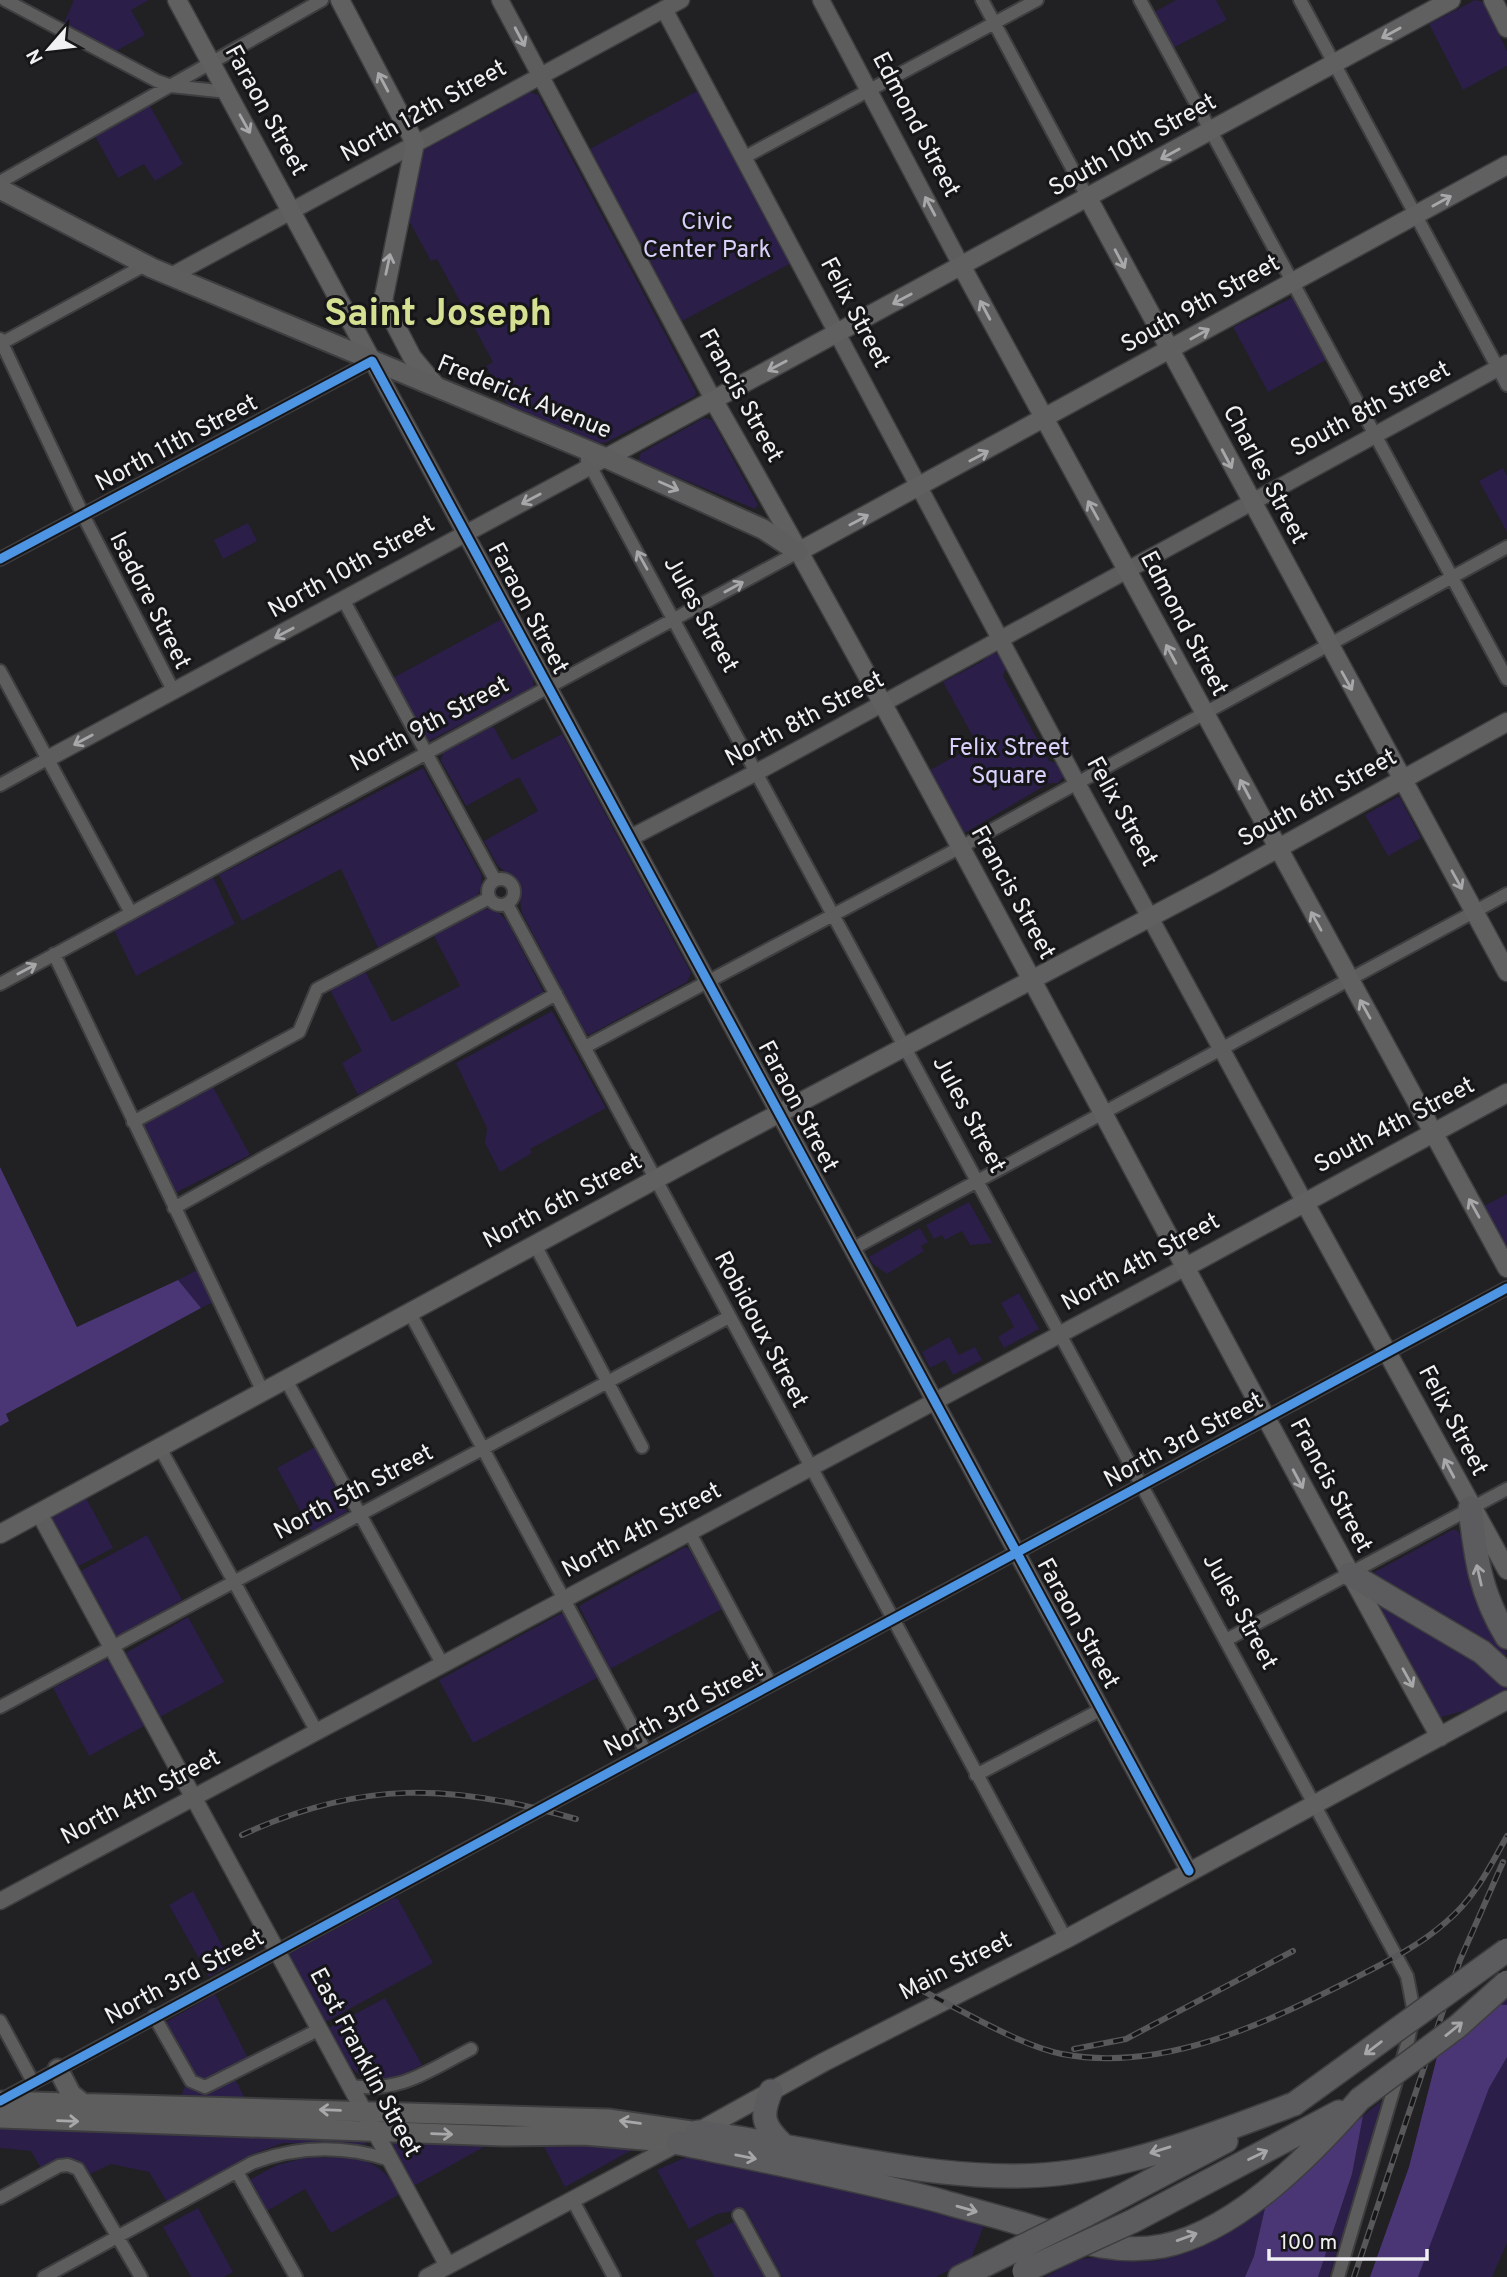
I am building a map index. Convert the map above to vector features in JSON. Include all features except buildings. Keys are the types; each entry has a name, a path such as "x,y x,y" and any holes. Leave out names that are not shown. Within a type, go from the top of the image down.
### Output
{"highway":[{"path":"1471,1508 1479,1579 1507,1637"},
{"path":"1350,1574 1462,1640 1503,1671"},
{"path":"1420,2013 1507,1935"},
{"path":"960,2277 1084,2216 1294,2104 1507,1950"},
{"path":"1018,2274 1133,2221 1300,2135 1360,2099 1458,2026 1507,1982"},
{"path":"771,2091 763,2109 765,2120 771,2133 783,2145"},
{"path":"688,2137 936,2200 1087,2245 1123,2250 1163,2246 1192,2237 1224,2220 1260,2195 1307,2154 1360,2099"},
{"path":"688,2137 783,2145 940,2171 1041,2175 1122,2162 1213,2135 1294,2104"}],"main road":[{"name":"Faraon Street","path":"177,0 372,361"},
{"path":"340,0 415,143 383,301 412,357 438,389"},
{"name":"South 10th Street","path":"837,334 1451,0"},
{"path":"1493,0 1507,28"},
{"name":"South 9th Street","path":"919,488 1507,165"},
{"name":"Frederick Avenue","path":"0,188 145,265 581,448 599,462 763,528 798,552"},
{"name":"Charles Street","path":"1088,198 1507,972"},
{"name":"Edmond Street","path":"962,267 1507,1268"},
{"name":"North 10th Street","path":"599,462 837,334"},
{"name":"Francis Street","path":"714,401 1031,978 1266,1419 1440,1737"},
{"name":"North 9th Street","path":"798,552 919,488"},
{"name":"South 6th Street","path":"1151,915 1507,722"},
{"name":"North 6th Street","path":"0,1534 1151,915"},
{"name":"South 4th Street","path":"1306,1202 1507,1093"},
{"name":"North 4th Street","path":"1186,1267 1306,1202"},
{"name":"Felix Street","path":"1306,1202 1507,1570"},
{"name":"Main Street","path":"688,2137 1066,1938 1507,1700"},
{"path":"58,2069 71,2094 81,2102"},
{"path":"0,2101 608,2119 688,2137"},
{"path":"0,2118 503,2136 688,2137"}],"street":[{"path":"5,0 128,67 171,86 227,92"},
{"path":"0,182 322,0"},
{"name":"Francis Street","path":"500,0 714,401"},
{"name":"North 12th Street","path":"171,276 661,5 681,0"},
{"name":"Edmond Street","path":"821,0 962,267"},
{"name":"Charles Street","path":"982,0 1088,198"},
{"path":"743,158 1037,0"},
{"path":"1140,0 1507,679"},
{"path":"1300,0 1415,215 1502,366 1507,385"},
{"name":"Felix Street","path":"661,5 1077,783 1306,1202"},
{"path":"1,342 145,265"},
{"name":"Isadore Street","path":"1,342 84,517 174,692"},
{"name":"North 11th Street","path":"0,559 84,517 372,361"},
{"name":"Faraon Street","path":"372,361 1189,1871"},
{"name":"South 8th Street","path":"1000,639 1502,366"},
{"name":"North 10th Street","path":"0,785 599,462"},
{"name":"Jules Street","path":"599,462 675,620 832,915 1407,1976 1414,2005 1408,2041 1338,2277"},
{"path":"585,1047 960,848 1507,547"},
{"name":"North 9th Street","path":"0,984 798,552"},
{"path":"344,601 495,880"},
{"name":"North 8th Street","path":"629,838 882,705 1000,639"},
{"path":"0,671 131,913"},
{"path":"503,878 512,884 514,896 508,904 497,905 489,898 489,887 495,880 503,878"},
{"path":"852,1249 1507,894"},
{"path":"133,1122 299,1032 317,989 489,898"},
{"name":"Robidoux Street","path":"508,904 891,1620 1066,1938"},
{"path":"54,954 263,1392"},
{"path":"174,1208 556,994"},
{"path":"535,1245 642,1447"},
{"name":"North 4th Street","path":"2,1899 1186,1267"},
{"name":"North 3rd Street","path":"0,2101 1507,1288"},
{"path":"410,1313 646,1752"},
{"name":"North 5th Street","path":"0,1707 729,1317"},
{"path":"286,1380 443,1665"},
{"path":"160,1448 317,1732"},
{"path":"1226,1640 1507,1489"},
{"name":"East Franklin Street","path":"39,1513 451,2271"},
{"path":"690,1533 771,1685"},
{"path":"976,1775 1102,1709"},
{"path":"154,2016 191,2081 205,2087 320,2029"},
{"path":"0,2021 33,2082"},
{"path":"351,2086 386,2088 403,2085 471,2049"},
{"name":"Main Street","path":"428,2277 451,2271 572,2199 688,2137"},
{"path":"44,2277 252,2162 293,2150 344,2150 390,2160"},
{"path":"0,2198 46,2172 68,2165 78,2169 141,2277"},
{"path":"237,2172 296,2277"},
{"path":"572,2199 614,2277"},
{"path":"739,2215 773,2277"}],"green space":[{"path":"74,0 149,0 131,10 145,35 116,51 64,23"},
{"path":"1176,0 1216,0 1227,20 1173,48 1153,13"},
{"path":"1475,0 1483,2 1507,51 1507,66 1463,90 1429,24"},
{"name":"Civic Center Park","path":"697,91 791,263 682,321 588,150"},
{"name":"Civic Center Park","path":"530,92 538,95 696,392 695,396 605,443 595,443 509,407 486,366 493,362 437,259 431,261 408,219 424,150"},
{"path":"150,106 183,164 155,181 144,164 118,178 95,136"},
{"path":"1292,298 1326,360 1268,392 1233,327"},
{"path":"704,418 712,420 758,505 755,509 638,461 641,453"},
{"path":"1503,468 1507,476 1507,532 1479,481"},
{"path":"248,523 257,541 223,559 214,540"},
{"path":"502,619 533,676 533,687 429,741 393,678"},
{"name":"Felix Street Square","path":"990,652 1002,655 1006,668 1003,676 1049,761 1061,765 1066,774 1058,783 1049,783 963,834 925,773 977,744 943,682 983,661"},
{"path":"493,726 512,760 562,734 691,973 687,982 589,1035 583,1030 522,913 517,881 498,866 484,841 538,811 519,777 466,806 441,761 443,753"},
{"path":"423,768 481,874 481,889 476,897 379,950 341,869 242,921 219,875"},
{"path":"1399,796 1421,838 1388,856 1365,815"},
{"path":"213,877 235,924 136,976 114,930"},
{"path":"488,909 499,913 507,921 544,993 358,1095 342,1063 362,1051 330,990 365,971 392,1022 460,986 433,934 478,910"},
{"path":"552,1011 606,1108 530,1149 532,1153 500,1172 485,1143 487,1128 456,1063"},
{"path":"213,1087 250,1155 175,1193 143,1125"},
{"path":"1507,1194 1507,1249 1482,1207"},
{"path":"969,1202 992,1243 970,1245 962,1231 945,1240 942,1235 934,1239 926,1225"},
{"path":"920,1228 928,1242 921,1246 924,1251 887,1274 873,1264 869,1257"},
{"path":"197,1270 214,1302 201,1308 178,1280"},
{"path":"1019,1293 1039,1329 1004,1348 998,1337 1014,1327 1001,1303"},
{"path":"949,1337 959,1355 975,1347 982,1360 953,1375 945,1360 930,1368 922,1352"},
{"path":"315,1447 347,1512 312,1532 277,1468"},
{"path":"86,1498 113,1548 75,1568 51,1517"},
{"path":"1452,1530 1457,1530 1464,1544 1481,1611 1507,1654 1501,1661 1371,1574"},
{"path":"147,1535 182,1600 117,1636 113,1635 77,1573"},
{"path":"685,1547 689,1549 722,1609 610,1669 579,1606"},
{"path":"1367,1597 1483,1663 1507,1688 1507,1694 1490,1704 1441,1717 1436,1715"},
{"path":"564,1614 599,1677 473,1743 439,1680"},
{"path":"188,1617 224,1682 158,1718 124,1654"},
{"path":"105,1660 112,1662 146,1725 89,1756 53,1688"},
{"path":"193,1891 232,1964 209,1977 169,1905"},
{"path":"394,1898 398,1899 433,1963 324,2023 289,1954"},
{"path":"1507,1990 1507,2243 1492,2277 1370,2277 1409,2167 1437,2057"},
{"path":"215,1994 249,2060 201,2082 194,2077 165,2027 166,2022"},
{"path":"385,1998 422,2065 387,2079 374,2080 354,2070 327,2029"},
{"path":"235,2079 246,2100 181,2097 185,2086 207,2091"},
{"path":"1381,2101 1372,2142 1329,2277 1318,2277 1352,2174 1363,2116"},
{"path":"0,2127 363,2138 366,2145 283,2143 253,2154 167,2202 149,2172 111,2164 90,2174 84,2166 68,2158 42,2170 31,2151 0,2148"},
{"path":"390,2139 491,2143 412,2187"},
{"path":"542,2143 622,2147 630,2148 630,2151 565,2187"},
{"path":"691,2155 897,2197 984,2225 971,2259 936,2277 782,2277 745,2209 717,2214 689,2229 657,2170"},
{"path":"309,2157 362,2160 372,2164 382,2170 400,2194 331,2233 305,2189 265,2212 250,2186 251,2179 277,2165"},
{"path":"1268,2195 1254,2256 1245,2277 1045,2277 1073,2262 1085,2259 1142,2262 1175,2256 1218,2235"},
{"path":"198,2208 233,2272 224,2277 191,2277 163,2227"},
{"path":"735,2221 765,2277 714,2277 695,2241"}],"shaded area":[{"path":"0,1167 77,1327 178,1280 201,1308 6,1414 9,1421 0,1426"},
{"path":"1493,2004 1507,2005 1507,2057 1489,2088 1418,2277 1370,2277 1409,2167 1437,2057"},
{"path":"1363,2116 1352,2174 1318,2277 1245,2277 1254,2256 1268,2195"}],"railway":[{"path":"242,1835 285,1817 327,1804 367,1796 407,1793 488,1799 576,1819"},
{"path":"917,1988 1008,2035 1045,2050 1100,2058 1137,2057 1174,2051 1211,2041 1283,2013 1412,1947 1435,1931 1465,1903 1481,1882 1507,1836"},
{"path":"1354,2277 1460,1960 1503,1862"},
{"path":"1074,2049 1126,2039 1293,1951"}],"cycle path":[{"path":"0,559 372,361 1189,1871"},
{"path":"0,2101 1507,1288"}],"district":[{"name":"Saint Joseph","path":"438,315"}]}
